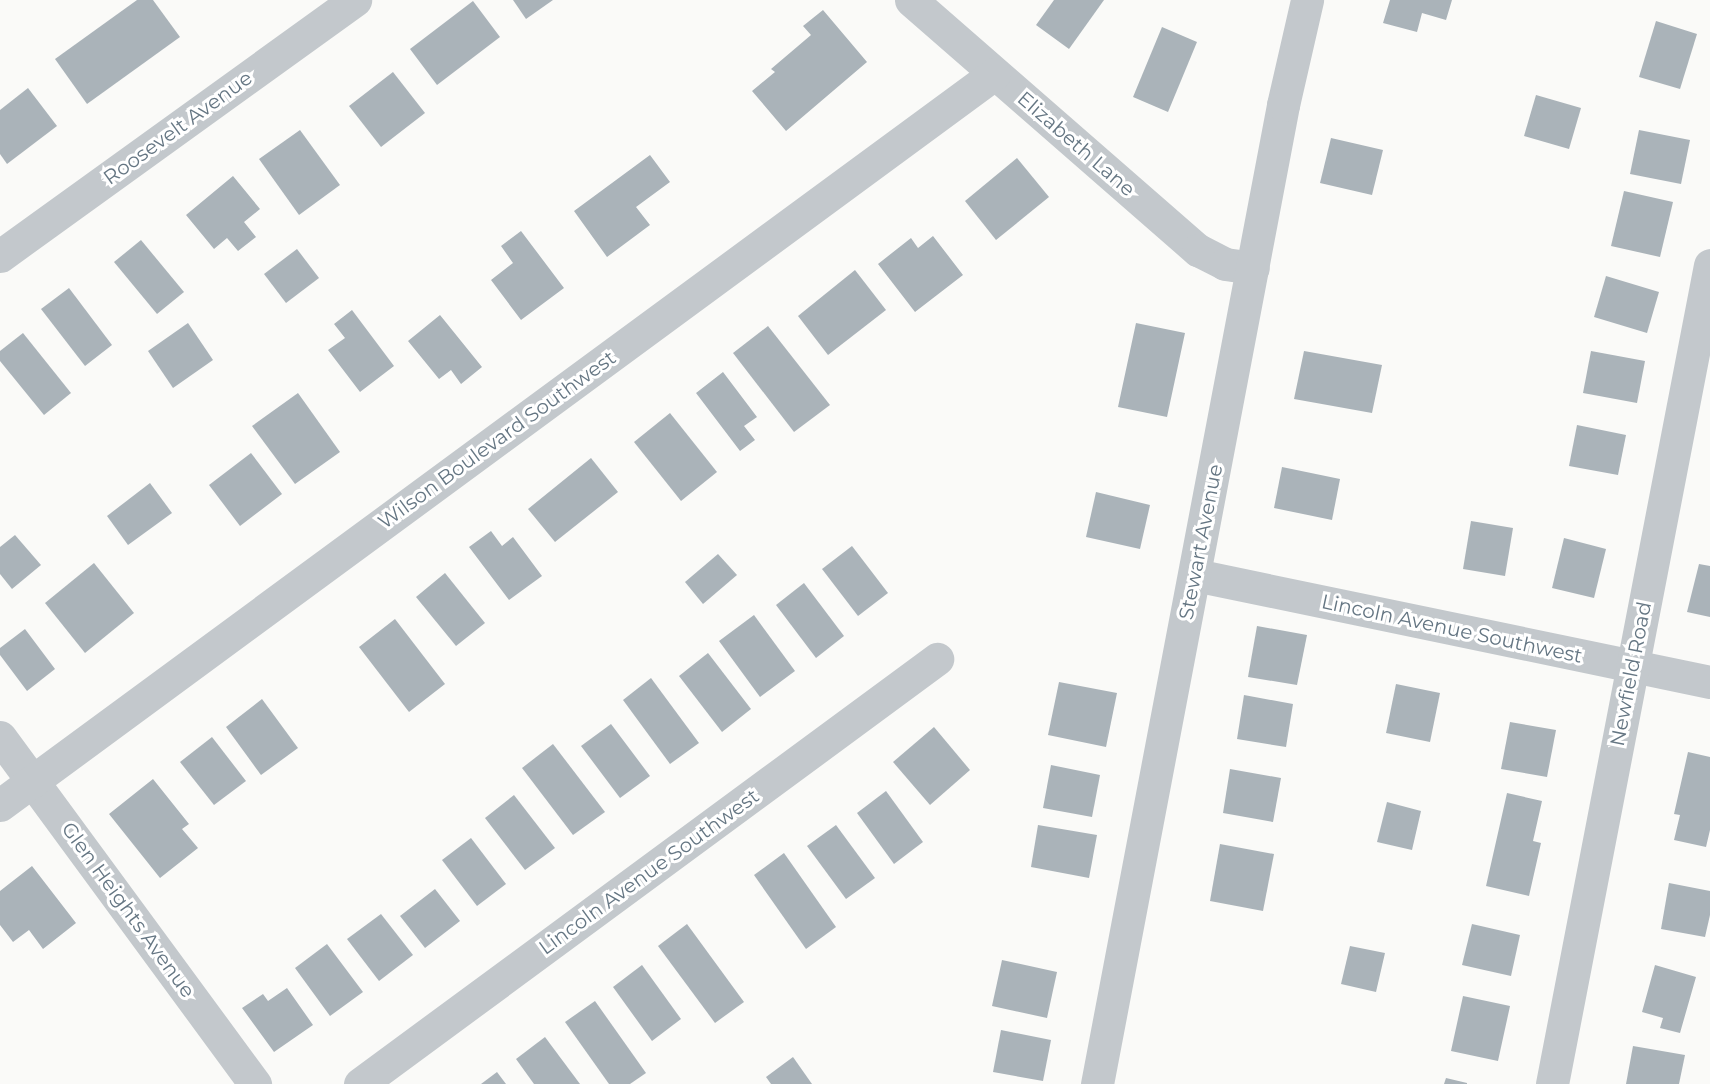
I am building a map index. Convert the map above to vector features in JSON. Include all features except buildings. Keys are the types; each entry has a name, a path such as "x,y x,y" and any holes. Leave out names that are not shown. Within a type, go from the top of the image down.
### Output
{"street":[{"name":"Roosevelt Avenue","path":"0,256 356,0"},
{"name":"Elizabeth Lane","path":"911,0 1198,250 1225,264 1253,268"},
{"name":"Stewart Avenue","path":"1097,1084 1287,85 1307,0"},
{"name":"Wilson Boulevard Southwest","path":"0,805 994,74"},
{"name":"Newfield Road","path":"1552,1084 1710,265"},
{"name":"Lincoln Avenue Southwest","path":"1195,575 1710,682"},
{"name":"Lincoln Avenue Southwest","path":"360,1084 937,659"},
{"name":"Glen Heights Avenue","path":"0,737 255,1084"}]}
